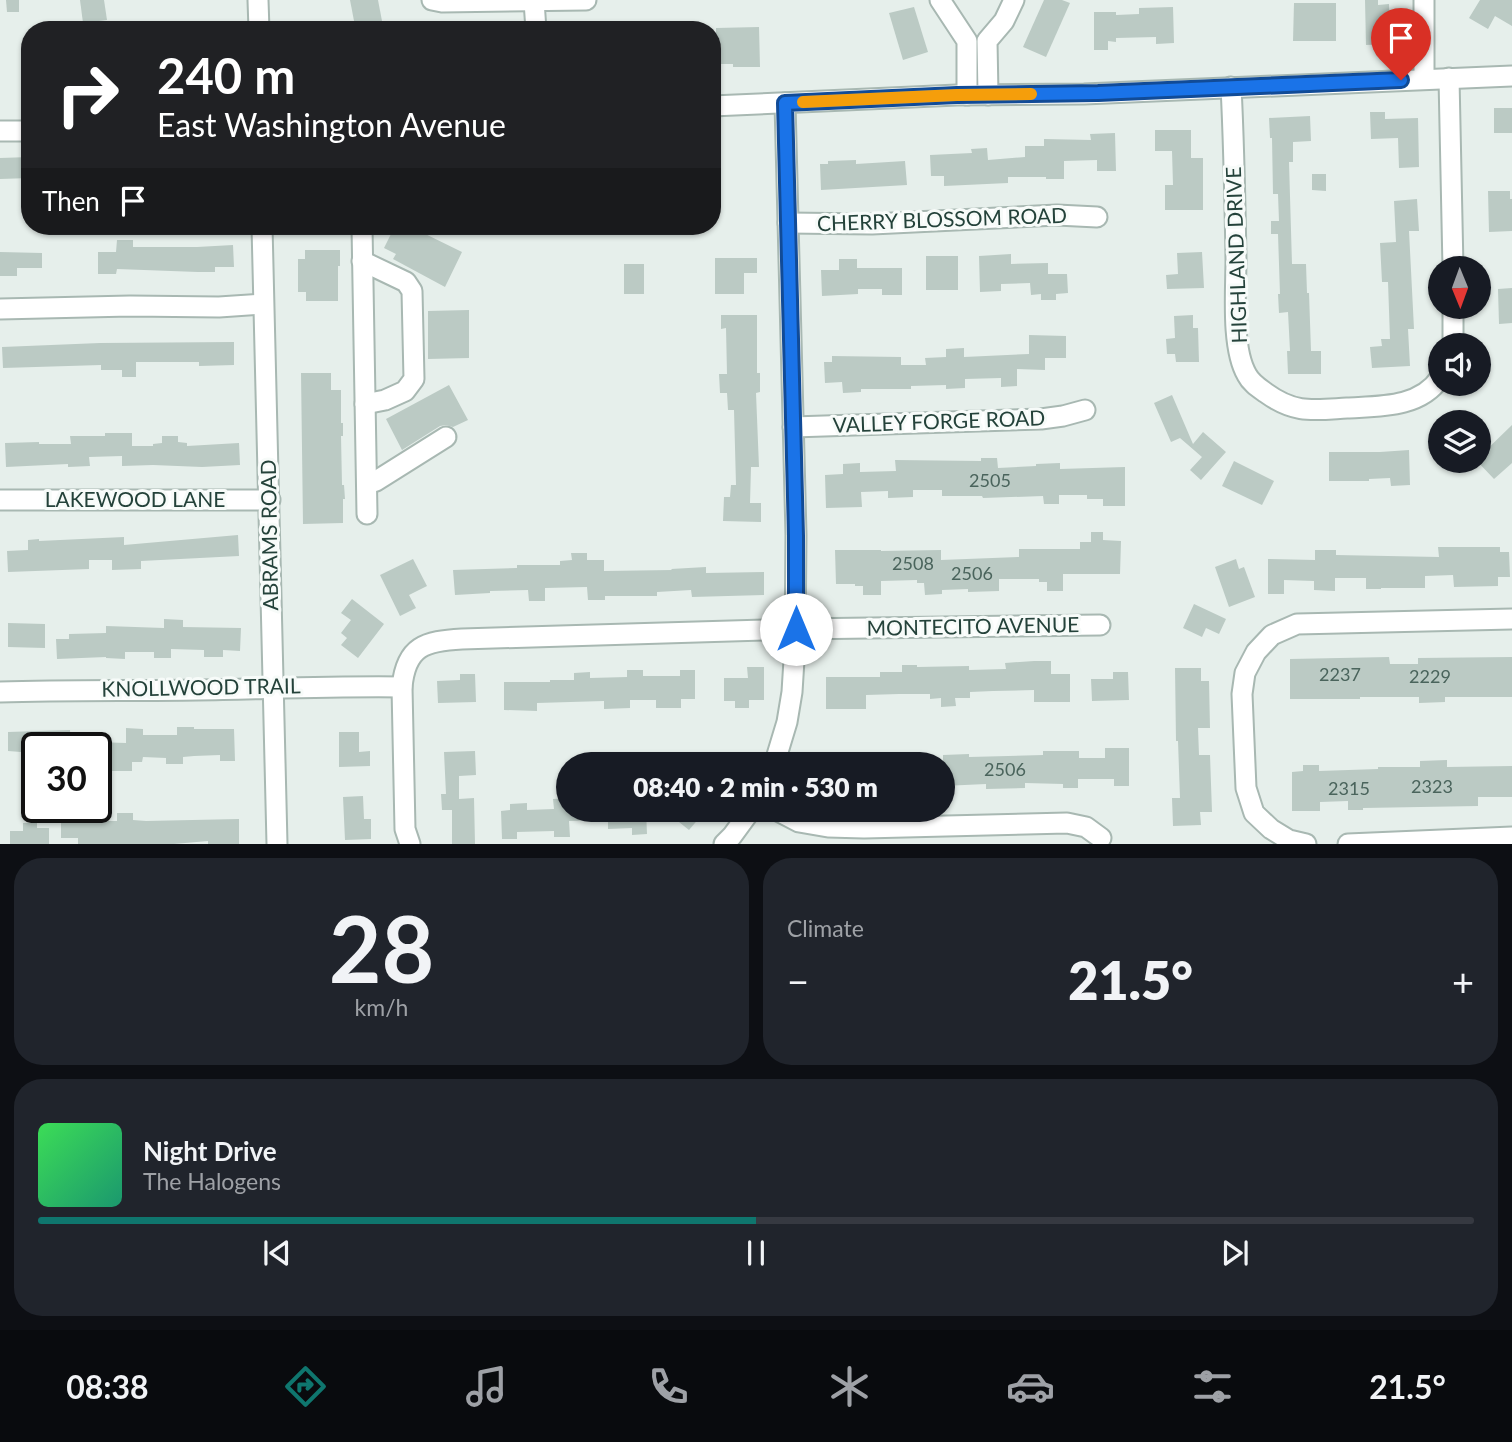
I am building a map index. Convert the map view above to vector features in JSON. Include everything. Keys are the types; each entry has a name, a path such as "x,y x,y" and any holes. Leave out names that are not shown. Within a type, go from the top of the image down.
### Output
{"street":[{"path":"258,0 259,21"},
{"path":"432,0 586,0"},
{"path":"940,0 967,41 967,95"},
{"path":"988,95 987,41 1004,21 1014,0"},
{"path":"1424,0 1424,79"},
{"path":"534,1 535,21"},
{"path":"967,41 987,41"},
{"path":"721,106 1512,76"},
{"path":"1449,78 1453,256"},
{"name":"HIGHLAND DRIVE","path":"1231,87 1237,329 1242,364 1247,376 1256,387 1280,403 1300,410 1390,405 1412,400 1428,392"},
{"path":"778,752 792,692 796,629 785,103"},
{"path":"0,131 21,131"},
{"name":"CHERRY BLOSSOM ROAD","path":"788,223 872,225 1057,215 1097,217"},
{"name":"ABRAMS ROAD","path":"262,235 277,844"},
{"path":"362,235 367,514"},
{"path":"362,261 406,282 412,291 414,366 414,379 405,391 385,400 365,404"},
{"path":"0,309 219,307 263,304"},
{"name":"VALLEY FORGE ROAD","path":"793,427 1041,419 1084,410"},
{"path":"366,484 376,481 446,437"},
{"name":"LAKEWOOD LANE","path":"0,500 270,500"},
{"path":"1306,844 1289,840 1271,829 1254,813 1246,788 1242,694 1245,673 1256,652 1272,635 1297,625 1512,619"},
{"name":"MONTECITO AVENUE","path":"410,844 405,829 403,673 416,649 438,640 796,629 1100,625"},
{"name":"KNOLLWOOD TRAIL","path":"0,692 402,687"},
{"path":"724,844 742,822"},
{"path":"799,822 828,827 864,828 1067,823 1086,827 1101,838"},
{"path":"1349,844 1512,837"}],"building":[{"path":"6,0 19,0 19,12 7,12"},
{"path":"80,0 104,0 107,20 83,21"},
{"path":"350,0 378,0 382,21 354,21"},
{"path":"1044,0 1070,3 1046,57 1023,47"},
{"path":"1365,0 1378,0 1378,5 1389,4 1390,44 1366,45"},
{"path":"1480,0 1512,0 1512,26 1495,16 1488,29 1469,18"},
{"path":"1294,3 1336,3 1336,41 1293,41"},
{"path":"914,7 928,52 903,60 889,13"},
{"path":"1173,7 1174,43 1156,44 1156,37 1116,38 1116,42 1108,41 1108,50 1094,50 1094,12 1139,14 1139,8"},
{"path":"759,27 760,67 721,64 721,28"},
{"path":"1494,108 1512,108 1512,133 1494,133"},
{"path":"1370,112 1385,112 1385,119 1418,118 1419,167 1399,168 1398,138 1371,139"},
{"path":"1310,116 1311,141 1293,142 1293,162 1289,162 1292,264 1306,264 1311,351 1321,351 1321,374 1288,374 1288,312 1279,313 1278,234 1271,234 1271,221 1279,221 1278,194 1273,194 1269,118"},
{"path":"1155,130 1191,130 1191,158 1203,158 1203,210 1165,210 1165,185 1173,185 1172,151 1155,151"},
{"path":"1115,133 1116,171 1097,171 1097,160 1064,161 1064,179 1008,177 1008,183 944,186 944,176 931,176 930,155 972,153 971,149 987,148 988,160 1025,157 1025,146 1044,146 1044,139 1091,140 1090,134"},
{"path":"21,157 21,178 0,179 0,158"},
{"path":"856,160 856,164 905,161 907,185 821,190 820,164"},
{"path":"1312,174 1326,174 1326,191 1312,190"},
{"path":"1488,191 1510,191 1512,231 1489,232"},
{"path":"1417,199 1419,231 1409,231 1414,329 1408,329 1410,366 1372,368 1370,347 1382,346 1381,339 1390,339 1388,282 1382,282 1380,243 1396,242 1394,201"},
{"path":"390,235 427,235 462,252 445,287 393,259 396,254 384,248"},
{"path":"117,240 133,240 133,247 233,245 234,267 215,267 215,272 117,269 116,274 98,274 98,252 116,252"},
{"path":"305,250 340,250 338,301 306,301 306,292 298,292 298,259 305,259"},
{"path":"0,252 42,253 42,268 17,268 17,276 0,276"},
{"path":"1202,252 1204,288 1167,289 1166,275 1178,274 1177,253"},
{"path":"1011,254 1011,264 1048,263 1048,274 1067,274 1068,293 1056,294 1056,300 1041,300 1041,294 1031,295 1030,283 1001,284 1001,291 980,292 979,256"},
{"path":"926,256 958,256 958,290 926,290"},
{"path":"715,258 757,258 757,273 744,273 744,294 715,294"},
{"path":"839,259 857,259 857,268 902,268 902,295 882,295 882,289 858,289 858,294 822,296 821,270 839,270"},
{"path":"624,264 644,264 644,294 624,294"},
{"path":"1512,288 1512,323 1499,324 1498,289"},
{"path":"469,310 469,358 428,359 428,311"},
{"path":"721,315 757,315 757,373 760,373 760,392 756,393 759,467 751,467 750,503 761,503 761,522 723,521 724,497 730,497 731,485 736,485 734,410 728,410 727,393 720,393 719,374 727,374 726,328 721,329"},
{"path":"1193,315 1193,328 1198,328 1199,362 1176,362 1175,354 1167,354 1166,339 1175,338 1174,316"},
{"path":"1029,335 1066,336 1066,358 1045,358 1045,370 1017,369 1017,386 1001,387 1001,378 965,379 965,388 946,389 946,385 911,386 911,389 861,389 861,392 843,393 842,382 825,383 824,362 832,362 832,356 901,357 901,365 926,365 925,358 946,357 946,349 964,348 964,357 1029,354"},
{"path":"234,342 234,365 136,362 136,377 122,377 122,370 101,370 101,365 3,368 2,347"},
{"path":"301,373 331,373 331,390 341,390 342,485 345,499 343,523 303,524"},
{"path":"449,385 468,420 453,427 440,426 402,450 386,419"},
{"path":"1172,395 1193,444 1203,432 1226,452 1201,480 1190,470 1202,457 1180,438 1171,442 1154,403"},
{"path":"1512,425 1512,463 1494,479 1488,473 1491,473 1491,445"},
{"path":"105,433 132,433 132,446 162,443 162,436 178,436 178,442 187,443 187,446 239,443 240,465 122,466 122,456 89,457 90,466 68,467 68,464 6,467 5,443 71,444 70,436 105,436"},
{"path":"1409,450 1410,485 1391,486 1390,478 1329,481 1329,452"},
{"path":"981,458 997,458 998,468 1060,463 1060,469 1125,467 1125,506 1103,506 1103,499 1087,499 1087,495 1059,495 1059,504 1044,504 1043,496 983,498 942,496 942,490 913,490 913,497 888,498 888,491 861,492 862,507 826,508 825,475 843,474 843,464 860,463 860,472 896,471 895,460 981,461"},
{"path":"1234,461 1274,481 1262,505 1222,486"},
{"path":"1091,532 1103,532 1103,540 1121,541 1120,574 1063,574 1063,591 1047,591 1047,582 1039,582 1039,579 999,579 999,591 942,590 942,594 925,595 924,583 917,583 917,580 881,581 881,595 863,595 863,586 855,584 836,584 835,550 941,550 941,560 1019,557 1019,549 1080,549 1080,542 1091,542"},
{"path":"238,535 239,556 141,561 141,569 112,570 112,560 89,560 89,569 8,572 7,551 28,550 28,540 124,537 124,545"},
{"path":"1438,547 1500,547 1500,552 1509,552 1510,577 1498,577 1498,586 1454,587 1453,575 1425,576 1425,588 1381,589 1366,589 1366,578 1335,578 1335,591 1314,590 1314,581 1284,580 1284,594 1268,594 1268,559 1315,560 1315,550 1336,550 1336,555 1439,557"},
{"path":"571,553 587,553 587,560 604,560 604,571 706,567 706,573 764,572 764,595 692,597 691,590 657,592 657,596 605,596 605,600 588,600 587,587 545,588 545,601 529,601 528,590 455,595 453,570 560,565 560,561 572,560"},
{"path":"413,559 427,586 409,595 416,608 400,616 380,575"},
{"path":"1236,559 1239,569 1244,567 1255,597 1229,607 1215,567"},
{"path":"352,599 384,624 358,658 341,645 347,638 341,633 351,620 341,613"},
{"path":"1194,604 1226,619 1219,634 1206,628 1202,637 1183,628"},
{"path":"164,619 183,620 183,627 241,628 240,651 223,650 223,657 204,657 204,650 171,649 171,658 154,658 154,652 125,652 125,659 57,659 56,639 69,639 69,634 106,633 106,626 164,628"},
{"path":"8,623 45,624 45,648 8,647"},
{"path":"1389,657 1390,664 1418,664 1418,658 1512,657 1512,697 1445,697 1445,702 1419,703 1419,697 1290,699 1290,659"},
{"path":"1051,661 1051,674 1070,674 1070,702 1034,702 1034,690 993,691 970,692 970,698 955,698 956,706 941,707 941,698 930,699 930,694 899,694 866,695 866,709 826,709 826,677 880,677 880,672 902,672 902,665 969,666 969,670 1006,669 1005,663"},
{"path":"747,667 764,667 764,700 749,700 749,708 735,708 735,701 724,701 724,678 748,678"},
{"path":"1175,668 1201,668 1201,681 1209,681 1210,728 1198,728 1199,755 1210,755 1212,812 1200,812 1201,825 1173,826 1172,798 1180,798"},
{"path":"627,670 643,670 643,676 680,676 680,670 695,670 695,699 681,699 681,708 656,708 656,700 630,700 630,708 604,709 604,701 537,703 537,711 504,710 504,682 574,680 574,673 590,672 590,678 627,677"},
{"path":"1113,672 1128,672 1129,700 1092,701 1091,679 1113,679"},
{"path":"460,674 475,674 476,702 438,703 437,681 460,680"},
{"path":"177,727 234,729 235,761 220,761 220,755 194,756 183,757 183,764 166,764 166,758 143,757 142,762 132,762 132,771 112,771 112,743 126,743 126,728 143,729 143,735 177,735"},
{"path":"70,730 70,732 21,732 21,752 8,751 8,732"},
{"path":"339,732 359,732 359,752 370,751 370,766 339,767"},
{"path":"1105,748 1129,748 1129,786 1114,786 1114,779 1078,779 1078,788 1063,788 1063,784 1025,783 1025,788 986,789 986,784 955,785 955,755 969,754 969,757 1043,755 1043,751 1079,751 1079,758 1105,758"},
{"path":"475,751 476,775 459,776 459,799 474,798 475,844 452,844 452,810 442,810 441,794 446,794 444,752"},
{"path":"1447,760 1447,767 1512,766 1512,797 1478,797 1478,806 1363,810 1348,810 1348,801 1320,802 1320,811 1292,811 1292,772 1303,771 1303,765 1319,765 1319,771 1378,769 1420,767 1420,761"},
{"path":"363,796 364,819 371,819 371,839 345,840 343,797"},
{"path":"553,799 556,799 556,822 569,822 570,837 554,837 554,831 517,832 517,839 502,839 501,811 510,810 510,804 527,803 527,810 554,809"},
{"path":"117,813 133,813 133,820 146,821 239,819 239,844 208,844 208,841 174,844 78,844 78,838 61,838 61,823 112,823 117,821"},
{"path":"608,822 646,822 647,834 632,835 632,828 608,829"},
{"path":"679,822 696,822 689,830"},
{"path":"23,823 37,823 37,828 49,828 49,844 10,844 10,831 23,831"}],"slow traffic":[{"path":"803,102 1031,94"}],"route":[{"path":"796,629 785,103 1401,80"}]}
